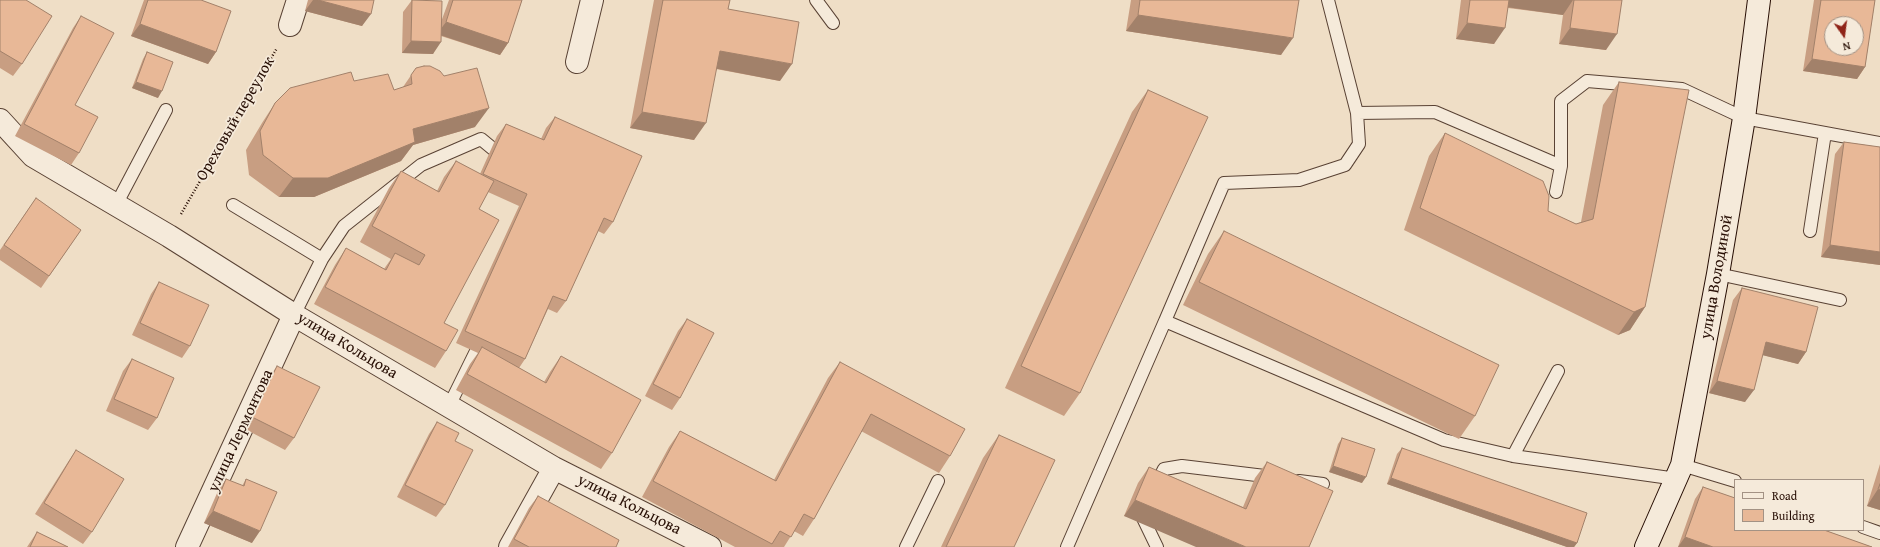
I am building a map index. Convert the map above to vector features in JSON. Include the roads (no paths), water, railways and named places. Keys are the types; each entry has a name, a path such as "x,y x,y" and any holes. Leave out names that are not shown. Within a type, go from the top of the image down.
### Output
{"street":[{"path":"290,25 298,0"},
{"path":"577,62 592,0"},
{"name":"улица Володиной","path":"1646,547 1680,472 1718,274 1744,118 1759,0"},
{"name":"улица Кольцова","path":"0,120 33,156 169,236 294,315 554,468 710,547"},
{"name":"улица Лермонтова","path":"187,547 294,315"},
{"path":"510,547 554,468"}],"lane":[{"path":"816,0 833,23"},
{"path":"1067,547 1224,183 1299,180 1345,165 1359,144 1357,114 1328,0"},
{"path":"1556,192 1561,166 1561,101 1587,81 1682,89 1744,118 1880,143"},
{"path":"116,205 166,110"},
{"path":"1357,114 1435,112 1561,166"},
{"path":"1810,231 1825,133"},
{"path":"294,315 322,259 344,226 421,165 481,139 515,167"},
{"path":"233,205 322,259"},
{"path":"1718,274 1840,300"},
{"path":"1165,321 1444,440 1513,456 1680,472 1734,481"},
{"path":"449,406 487,330"},
{"path":"1513,456 1558,371"},
{"path":"1157,547 1141,514 1164,470 1182,466 1323,484"},
{"path":"906,547 938,481"},
{"path":"1864,527 1880,533"}]}
